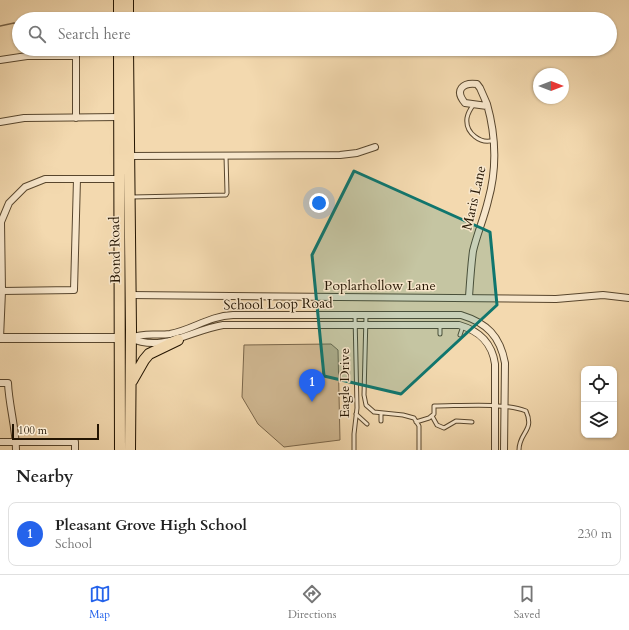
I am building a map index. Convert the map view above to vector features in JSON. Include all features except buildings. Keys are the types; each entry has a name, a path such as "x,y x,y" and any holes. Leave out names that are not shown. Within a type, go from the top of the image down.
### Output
{"main road":[{"path":"121,12 123,2"},
{"path":"123,2 126,12"},
{"name":"Bond Road","path":"119,56 120,179 125,338 130,385 130,450"},
{"name":"Bond Road","path":"120,450 125,338 130,295 128,56"},
{"path":"120,117 124,123 125,166 128,172"},
{"path":"130,385 137,370 147,356 178,340"}],"street":[{"path":"0,60 27,56 76,56 76,118"},
{"name":"Maris Lane","path":"469,297 473,252 493,182 495,156 494,140 487,106 477,84 468,83 462,86 460,92 461,98 465,103 474,104"},
{"path":"474,104 487,106"},
{"path":"0,122 24,118 120,117"},
{"path":"128,156 340,155 357,153 375,147"},
{"path":"120,179 45,179 25,187 9,203 1,222 2,292 0,338 125,338"},
{"path":"2,292 74,290 76,180"},
{"name":"Poplarhollow Lane","path":"130,295 556,299 603,295 629,298"},
{"name":"School Loop Road","path":"125,338 140,334 170,334 222,316 460,315 473,319 486,326 496,337 503,351 505,363 504,450"},
{"name":"School Loop Road","path":"125,338 140,343 178,340 214,326 223,325 463,326 480,334 488,343 494,354 495,450"},
{"path":"146,343 147,356"},
{"path":"0,383 8,383 16,450"},
{"path":"0,442 75,442 75,450"}],"lane":[{"path":"474,104 468,113 467,118 471,132 477,139 486,142 494,140"},
{"path":"128,198 226,195 226,156"},
{"name":"Eagle Drive","path":"354,450 356,414 355,315"},
{"name":"Eagle Drive","path":"366,315 364,395 366,405 374,412 403,415 414,418 416,422"},
{"path":"440,325 440,334"},
{"path":"460,335 463,326"},
{"path":"419,450 419,426 416,422 432,416 434,414 434,406 504,406 519,408 526,411 528,417 528,429 520,440 519,450"},
{"path":"381,413 381,421"},
{"path":"356,414 367,424"},
{"path":"432,416 437,425 444,428 447,428 453,422 472,422"}],"highlighted area":[{"path":"354,171 490,232 497,305 401,394 324,376 312,255"}],"shaded area":[{"path":"331,344 338,350 340,440 284,447 258,424 242,397 244,345"}],"waterway":[{"path":"0,26 12,23"}],"place":[{"name":"Pleasant Grove High School","path":"312,402"}]}
